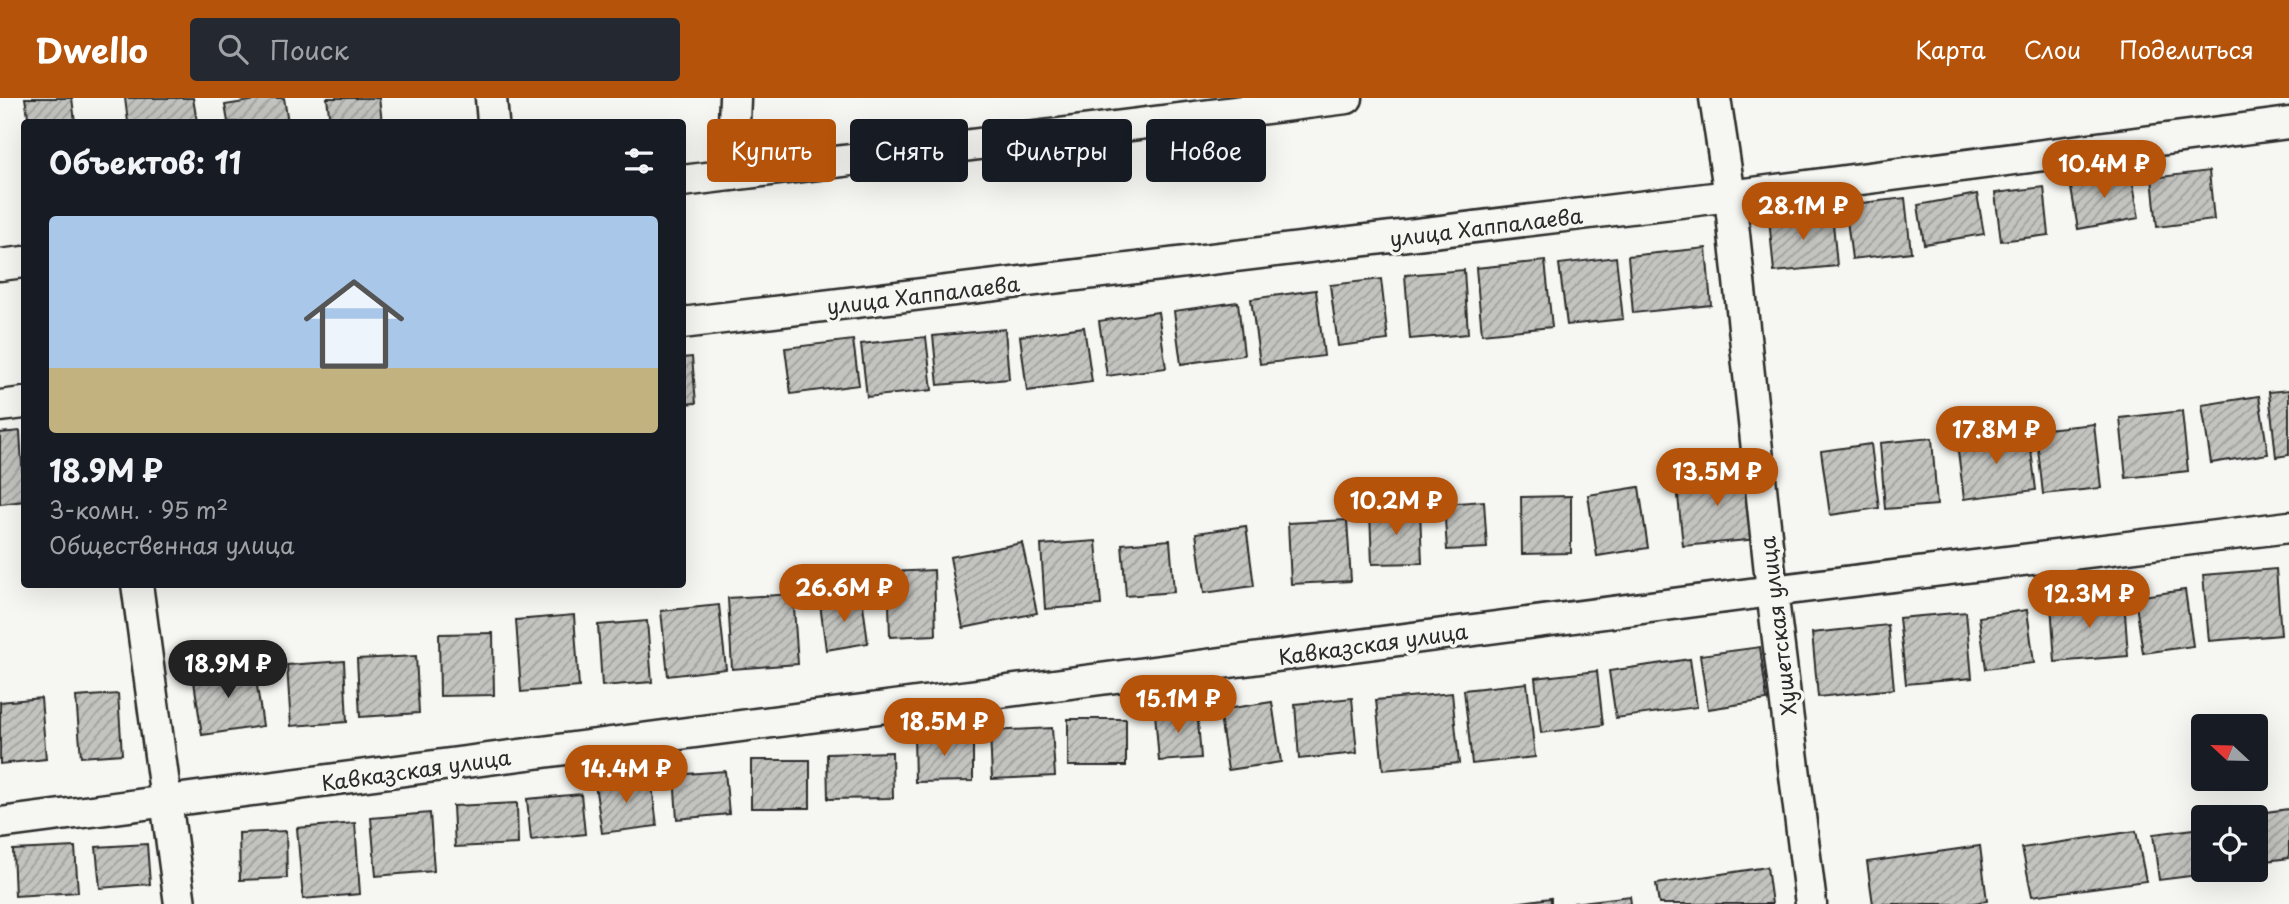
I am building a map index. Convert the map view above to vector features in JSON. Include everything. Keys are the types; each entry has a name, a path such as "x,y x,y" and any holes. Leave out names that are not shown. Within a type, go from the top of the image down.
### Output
{"street":[{"path":"491,98 493,119"},
{"path":"734,119 735,98"},
{"path":"836,162 1347,98"},
{"name":"Хушетская улица","path":"1715,98 1730,196 1772,591 1811,904"},
{"name":"улица Хаппалаева","path":"686,323 1730,196 2289,123"},
{"path":"686,181 707,178"},
{"path":"0,265 21,262"},
{"path":"0,406 21,403"},
{"name":"Кавказская улица","path":"0,823 1772,591 2289,527"},
{"path":"138,588 180,904"}],"building":[{"path":"25,98 72,98 75,119 28,119"},
{"path":"125,98 193,98 196,119 128,119"},
{"path":"284,98 288,119 227,119 225,105"},
{"path":"327,98 379,98 382,119 330,119"},
{"path":"2209,171 2214,220 2157,227 2152,178"},
{"path":"2131,172 2139,218 2078,229 2070,182"},
{"path":"2044,187 2049,235 2001,241 1995,193"},
{"path":"1977,194 1984,234 1924,244 1918,205"},
{"path":"1905,198 1911,252 1852,259 1845,205"},
{"path":"1832,212 1837,266 1774,272 1769,218"},
{"path":"1706,248 1711,305 1633,313 1628,256"},
{"path":"1616,257 1623,319 1567,325 1559,264"},
{"path":"1545,261 1552,327 1482,334 1476,268"},
{"path":"1464,270 1468,334 1410,339 1405,275"},
{"path":"1381,279 1388,340 1338,346 1330,285"},
{"path":"1316,290 1324,356 1260,364 1251,299"},
{"path":"1238,302 1244,355 1181,364 1174,311"},
{"path":"1158,312 1166,368 1107,376 1099,321"},
{"path":"1084,327 1092,382 1027,391 1020,336"},
{"path":"1005,329 1009,379 938,385 933,336"},
{"path":"926,337 932,390 867,397 861,344"},
{"path":"853,340 859,385 791,394 785,348"},
{"path":"692,357 696,403 686,404 686,358"},
{"path":"2289,390 2289,455 2276,457 2269,392"},
{"path":"2259,396 2268,454 2211,463 2202,405"},
{"path":"2182,411 2188,471 2126,478 2120,418"},
{"path":"2094,424 2101,488 2043,494 2036,430"},
{"path":"20,431 21,501 0,504 0,433"},
{"path":"2029,434 2036,490 1964,499 1957,443"},
{"path":"1932,438 1937,505 1885,509 1880,443"},
{"path":"1871,444 1879,508 1830,515 1821,451"},
{"path":"1751,469 1758,539 1683,546 1676,476"},
{"path":"1639,487 1648,548 1597,556 1588,495"},
{"path":"1571,496 1571,553 1522,554 1521,497"},
{"path":"1484,501 1487,548 1447,550 1444,504"},
{"path":"1420,510 1422,563 1372,564 1370,512"},
{"path":"1347,520 1351,581 1291,584 1288,523"},
{"path":"1246,526 1254,586 1204,593 1196,533"},
{"path":"1170,540 1174,592 1126,596 1122,544"},
{"path":"1096,541 1101,605 1045,609 1041,545"},
{"path":"1022,543 1037,613 963,628 950,557"},
{"path":"2276,569 2281,635 2209,641 2203,575"},
{"path":"934,570 936,635 890,637 888,572"},
{"path":"2185,590 2193,646 2143,653 2135,597"},
{"path":"793,594 798,664 732,669 728,598"},
{"path":"862,597 868,643 826,650 820,604"},
{"path":"2124,599 2128,656 2055,662 2051,604"},
{"path":"719,605 726,669 668,676 661,611"},
{"path":"2027,610 2034,663 1986,669 1979,617"},
{"path":"1966,612 1972,678 1906,684 1899,618"},
{"path":"574,615 579,687 521,692 516,620"},
{"path":"647,621 652,682 602,686 598,625"},
{"path":"1888,625 1894,689 1818,697 1812,633"},
{"path":"493,633 494,695 440,696 439,634"},
{"path":"1760,647 1767,700 1708,709 1700,655"},
{"path":"416,656 419,713 360,717 357,659"},
{"path":"1690,659 1697,707 1616,718 1609,671"},
{"path":"344,661 347,722 291,726 287,665"},
{"path":"254,666 263,726 202,735 193,675"},
{"path":"1597,671 1603,725 1541,733 1535,678"},
{"path":"1527,683 1535,757 1472,764 1464,690"},
{"path":"1452,693 1459,763 1383,770 1376,700"},
{"path":"118,694 122,754 81,757 76,697"},
{"path":"41,698 46,759 0,764 0,702"},
{"path":"1352,698 1357,753 1299,759 1295,704"},
{"path":"1272,702 1281,762 1228,770 1219,710"},
{"path":"1197,709 1201,758 1159,761 1155,713"},
{"path":"1068,719 1126,719 1126,766 1068,766"},
{"path":"1052,728 1055,776 992,779 990,731"},
{"path":"973,734 973,781 915,782 914,735"},
{"path":"892,752 893,798 828,799 827,754"},
{"path":"751,760 810,760 810,808 751,808"},
{"path":"725,771 729,814 677,819 674,775"},
{"path":"651,777 657,826 602,833 595,784"},
{"path":"581,794 585,834 531,840 527,799"},
{"path":"517,803 518,844 455,847 453,806"},
{"path":"2289,809 2289,858 2268,861 2268,812"},
{"path":"430,813 434,871 376,876 371,818"},
{"path":"355,823 360,894 303,899 297,828"},
{"path":"2191,829 2191,876 2159,880 2153,834"},
{"path":"286,831 287,878 240,880 239,833"},
{"path":"2136,831 2146,881 2032,896 2022,848"},
{"path":"147,844 150,884 100,888 96,847"},
{"path":"1980,846 1987,901 1967,904 1873,904 1867,862"},
{"path":"75,847 78,892 15,896 13,850"},
{"path":"1767,867 1772,904 1659,904 1656,884"},
{"path":"1630,896 1631,904 1574,904 1574,903"},
{"path":"1551,898 1551,904 1507,904"}]}
